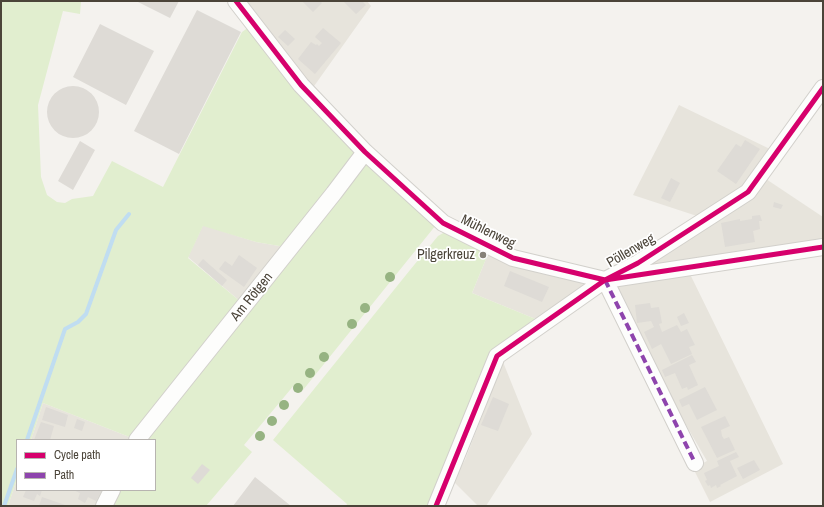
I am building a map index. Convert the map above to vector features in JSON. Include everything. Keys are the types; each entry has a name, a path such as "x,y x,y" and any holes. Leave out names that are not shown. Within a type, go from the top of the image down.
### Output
{"street":[{"name":"Mühlenweg","path":"236,1 300,85 365,152 443,224 514,258 605,280 823,247"},
{"name":"Pöllenweg","path":"436,506 497,356 605,280 638,263 748,192 823,88"},
{"name":"Am Rötgen","path":"138,439 365,152"},
{"name":"Pöllenweg","path":"605,280 695,463"},
{"path":"104,506 112,491"}],"shaded area":[{"path":"244,1 367,1 371,6 312,89"},
{"path":"679,105 772,150 742,189 700,217 633,195"},
{"path":"766,179 823,217 823,239 647,265"},
{"path":"203,225 256,242 285,247 241,302 188,257"},
{"path":"488,254 515,265 591,285 538,320 472,293"},
{"path":"689,272 783,464 710,502 693,468 707,461 679,413 614,289 616,284"},
{"path":"503,362 532,434 486,506 478,506 453,481 465,460"},
{"path":"43,403 132,438 132,439 31,439"},
{"path":"16,482 16,491 106,491 98,506 8,506"}],"green space":[{"path":"1,1 81,1 80,14 63,11 38,105 41,177 47,195 57,202 65,203 72,199 93,196 112,161 163,187 242,32 249,27 355,151 354,158 285,247 256,242 203,226 188,258 241,302 132,438 43,403 31,439 16,439 16,482 8,506 1,506"},
{"path":"366,162 403,198 436,225 303,390 295,384 244,445 252,452 206,506 107,506 114,491 156,491 156,439 144,439"},
{"path":"445,232 488,254 472,293 538,320 490,351 473,392 453,451 429,506 346,506 347,504 273,440 438,236"}],"building":[{"path":"136,1 179,1 170,18"},
{"path":"302,1 320,1 322,3 313,12"},
{"path":"343,1 362,1 366,5 356,14"},
{"path":"197,10 241,32 179,154 134,131"},
{"path":"100,24 154,51 126,105 73,77"},
{"path":"323,28 341,43 315,74 298,59 311,42 319,46 322,43 315,37"},
{"path":"285,30 295,39 288,46 278,37"},
{"path":"68,86 78,86 92,93 99,107 99,117 92,131 78,138 68,138 58,134 51,127 47,117 47,107 51,97 58,90"},
{"path":"745,140 760,149 736,184 717,171 736,144 741,147"},
{"path":"80,141 95,150 73,190 58,181"},
{"path":"671,178 680,183 670,202 661,198"},
{"path":"774,202 783,205 781,209 773,207"},
{"path":"760,215 762,221 759,221 760,229 753,231 755,242 725,247 721,223 740,219 740,221 752,219 752,216"},
{"path":"239,255 257,268 244,287 219,269 225,261 232,266"},
{"path":"203,259 227,280 222,286 198,265"},
{"path":"510,271 549,287 542,302 504,286"},
{"path":"650,303 651,308 659,307 662,323 659,324 662,332 677,325 681,332 687,329 695,345 689,347 692,354 671,364 661,344 652,349 644,332 654,327 651,321 637,323 635,305"},
{"path":"684,313 689,323 681,326 677,317"},
{"path":"692,355 696,362 689,365 698,385 688,390 687,387 682,389 675,373 665,377 662,370"},
{"path":"705,387 717,410 697,420 689,404 682,407 679,400"},
{"path":"493,397 509,404 498,431 481,425"},
{"path":"46,407 68,415 65,427 42,420"},
{"path":"725,416 730,426 721,430 722,436 724,439 729,437 735,450 717,458 701,427"},
{"path":"77,419 85,422 82,431 74,428"},
{"path":"41,422 54,426 50,439 34,439"},
{"path":"736,452 739,457 730,461 737,476 717,488 716,485 711,488 710,485 708,486 705,481 707,480 704,473 719,466 717,461"},
{"path":"754,460 760,470 743,479 737,468"},
{"path":"202,464 210,470 198,484 191,478"},
{"path":"255,477 291,506 233,506"},
{"path":"26,491 42,491 40,496 37,494 34,501 23,497"},
{"path":"75,491 101,491 96,501 88,497 85,503 78,499 80,493"},
{"path":"42,497 68,506 39,506"}],"waterway":[{"path":"27,439 65,329 78,322 86,314 116,230 129,214"},
{"path":"4,506 16,472"}],"marked path":[{"path":"605,280 695,463"}],"cycle path":[{"path":"236,1 301,85 365,152 443,223 513,258 605,280 823,247"},
{"path":"436,506 497,356 605,280 638,263 748,192 823,88"}],"place":[{"name":"Pilgerkreuz","path":"483,255"}]}
